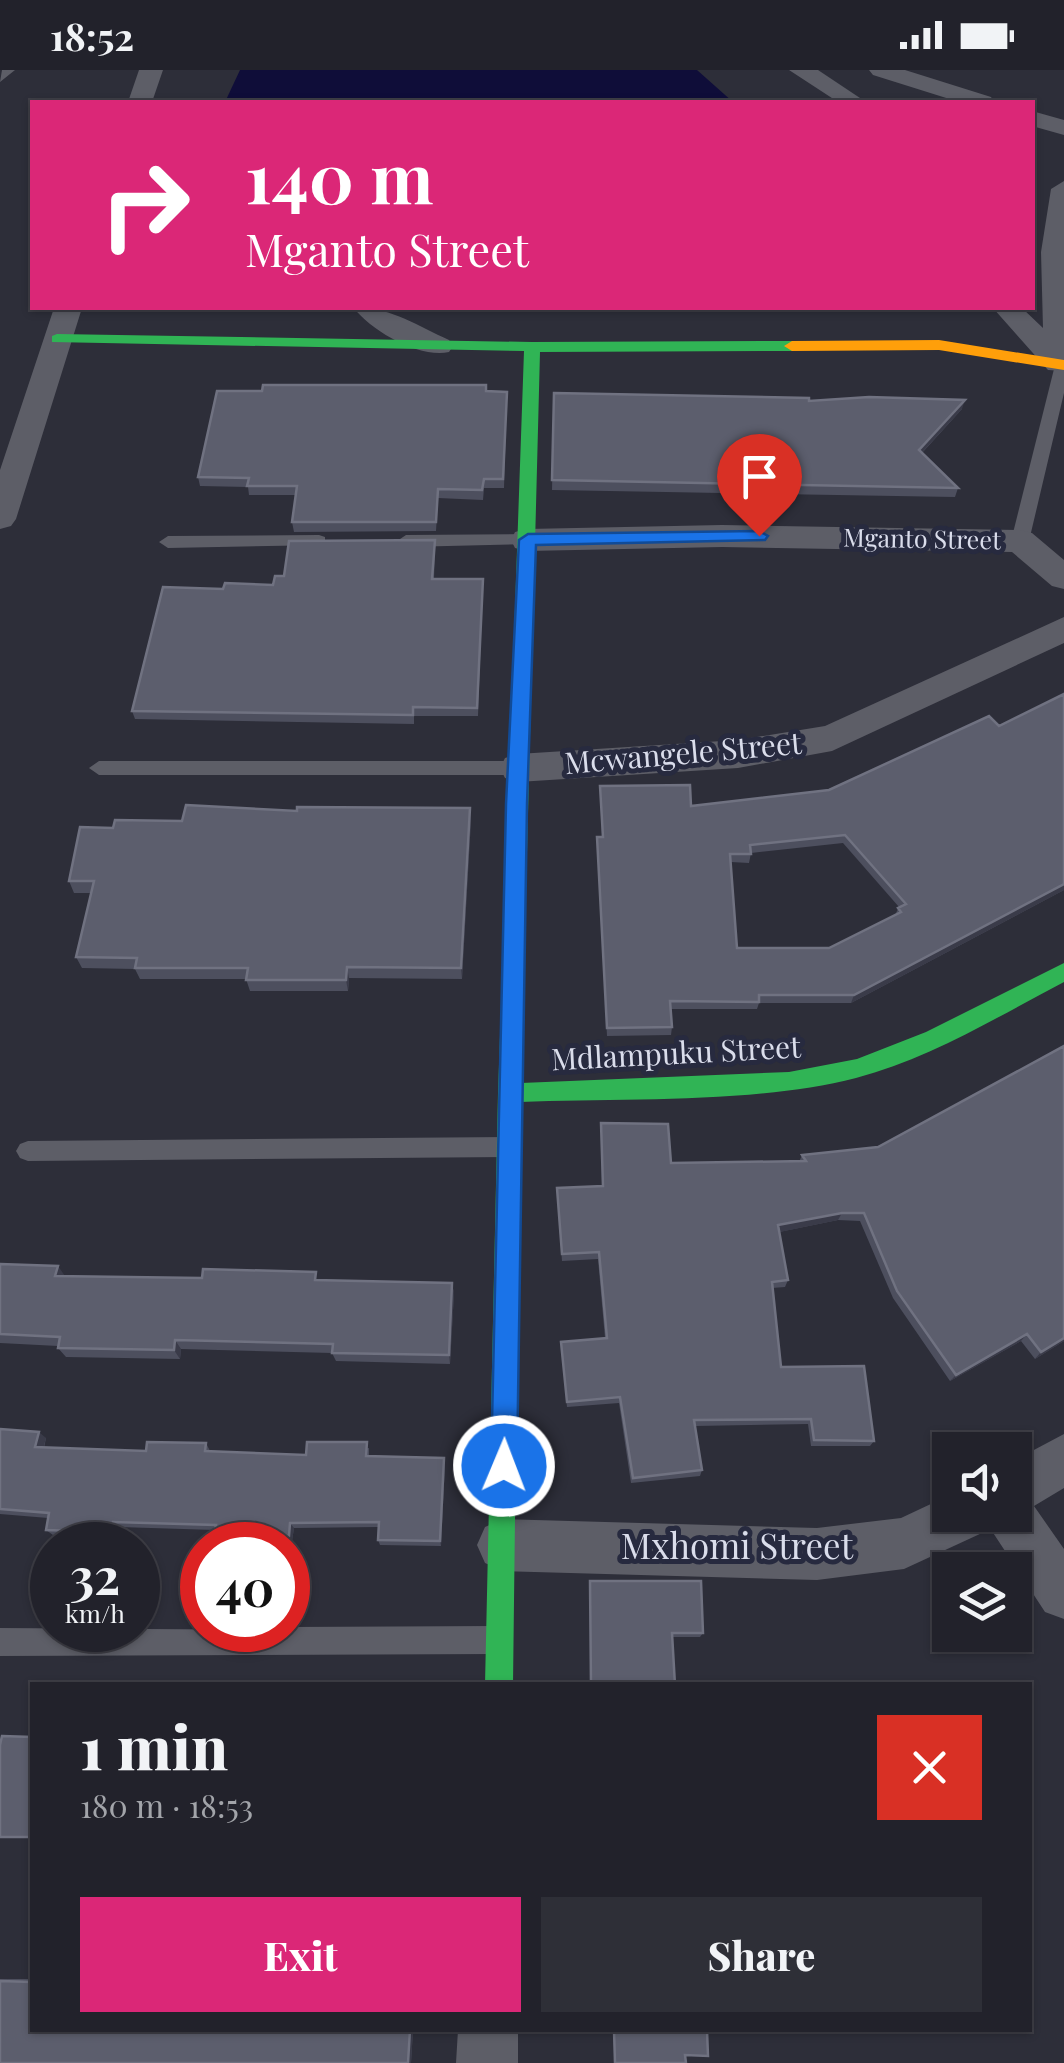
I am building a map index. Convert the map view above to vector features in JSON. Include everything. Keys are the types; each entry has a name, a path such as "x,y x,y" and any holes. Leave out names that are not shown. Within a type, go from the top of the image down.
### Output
{"street":[{"path":"141,100 151,70"},
{"path":"801,70 851,100"},
{"path":"881,70 976,100"},
{"path":"1035,119 1064,128"},
{"path":"1061,364 1055,252 1064,189"},
{"path":"0,519 67,310"},
{"path":"371,310 390,324 440,346"},
{"path":"1008,310 1061,364"},
{"path":"56,340 532,347 938,345 1061,364"},
{"path":"499,1682 518,768 532,347"},
{"name":"Mganto Street","path":"528,540 722,536 1020,541 1064,578"},
{"name":"Mcwangele Street","path":"518,768 738,754 832,738 1064,629"},
{"name":"Mdlampuku Street","path":"510,1093 789,1082 858,1068 934,1039 1064,972"},
{"path":"1032,1479 1064,1459"},
{"name":"Mxhomi Street","path":"503,1545 816,1554 904,1542 932,1529"},
{"path":"1020,1532 1064,1593"},
{"path":"488,2032 488,2063"}],"lane":[{"path":"0,78 9,70"},
{"path":"1020,541 1061,364"},
{"path":"388,541 528,540"},
{"path":"168,542 348,541"},
{"path":"99,768 518,768"},
{"path":"28,1151 509,1147"},
{"path":"0,1642 500,1640"}],"shaded area":[{"path":"240,70 697,70 731,100 226,100"}],"building":[{"path":"263,385 486,385 486,391 507,392 503,479 484,479 482,490 438,489 436,522 292,522 297,486 247,486 249,478 198,477 217,391 262,391"},
{"path":"554,393 809,401 869,397 965,400 919,450 958,488 552,480"},
{"path":"435,540 432,579 483,579 477,708 413,707 413,715 132,711 163,587 223,589 225,583 273,585 275,576 284,576 289,541"},
{"path":"1064,694 1064,884 854,995 759,995 759,1002 670,1001 672,1027 607,1028 597,837 603,837 600,786 690,785 691,806 829,790 989,716 999,726","holes":["845,835 906,904 898,908 901,912 829,948 737,948 730,854 751,854 750,845"]},
{"path":"186,805 297,811 297,807 470,808 461,968 347,967 346,980 246,980 248,968 135,968 137,958 76,957 94,881 69,881 80,827 113,828 115,820 182,821"},
{"path":"1064,1046 1064,1338 1041,1352 1027,1334 956,1375 897,1291 864,1213 842,1213 778,1225 788,1280 772,1282 781,1367 864,1366 874,1441 814,1440 811,1419 694,1420 702,1470 633,1478 620,1397 567,1402 561,1342 607,1338 599,1252 562,1254 557,1188 603,1186 601,1123 668,1124 671,1163 806,1161 802,1155 878,1147"},
{"path":"0,1264 58,1266 55,1276 202,1278 203,1269 316,1272 315,1280 452,1283 449,1355 332,1353 333,1344 175,1340 174,1350 58,1348 60,1337 0,1334"},
{"path":"0,1429 39,1432 35,1447 146,1451 147,1442 206,1443 205,1451 306,1455 307,1442 367,1442 366,1456 444,1458 440,1541 378,1540 379,1522 47,1522 49,1513 0,1509"},
{"path":"590,1581 701,1581 703,1633 672,1633 675,1682 591,1682"},
{"path":"2,1736 30,1737 30,1837 0,1837"},
{"path":"0,1981 30,1982 30,2032 410,2032 408,2063 0,2063"},
{"path":"614,2032 707,2032 708,2056 685,2055 686,2063 615,2063"}],"traffic: fast":[{"path":"57,339 532,347 792,346"},
{"path":"499,1682 509,1093 532,347"},
{"path":"509,1093 789,1082 858,1068 934,1039 1064,972"}],"traffic: slow":[{"path":"792,346 939,345 1064,365"}],"route":[{"path":"504,1466 516,804 528,540 759,536"}]}
